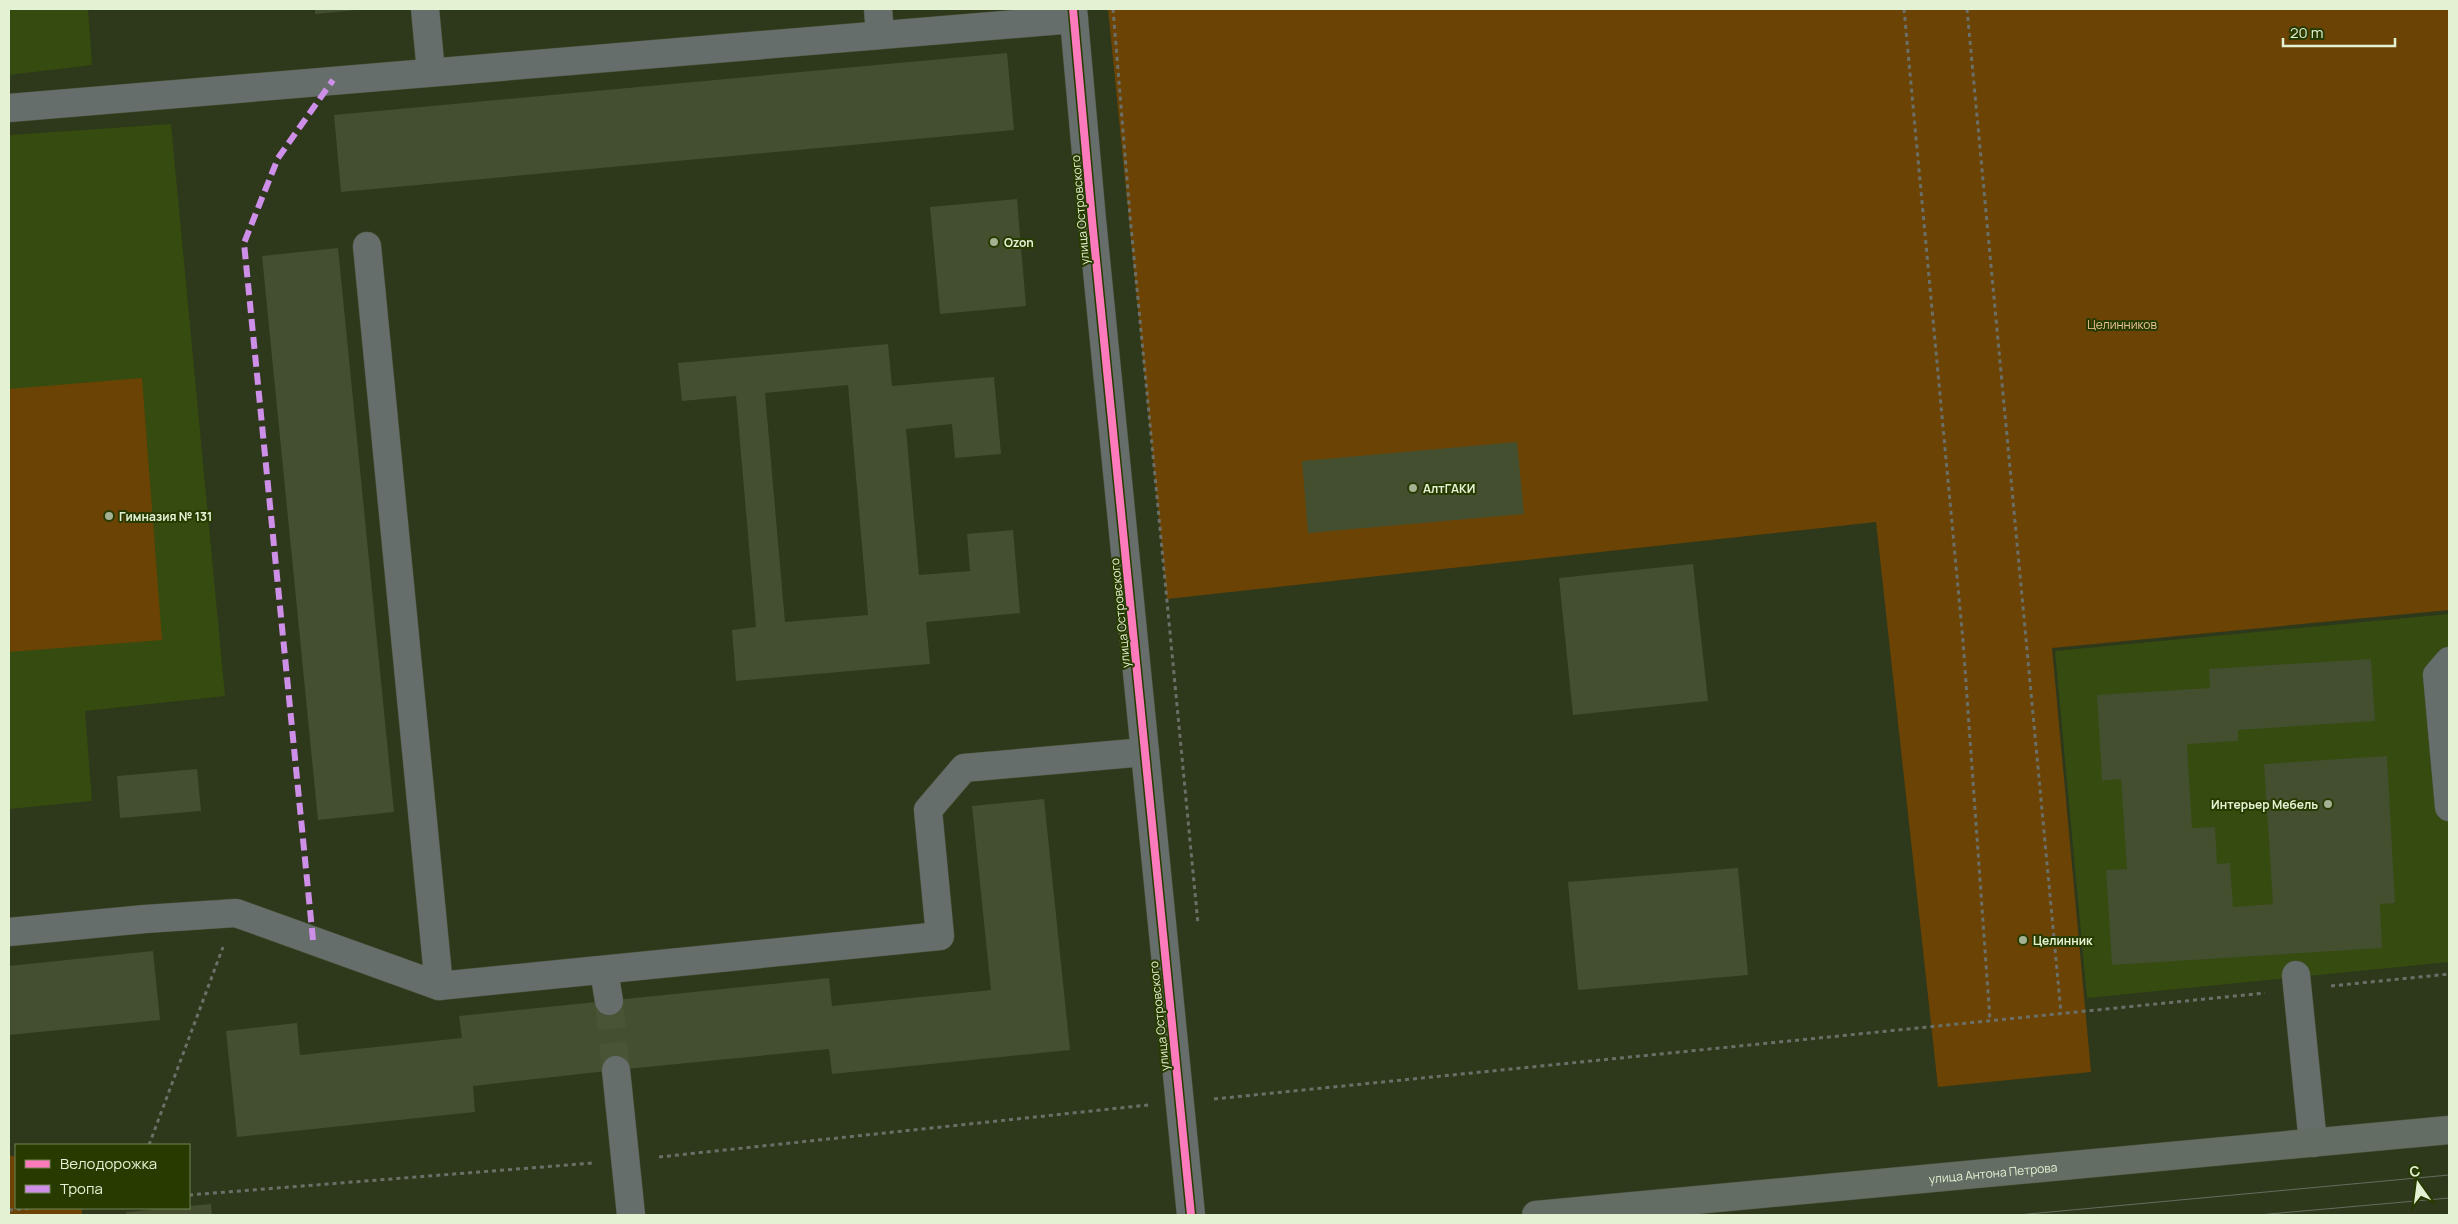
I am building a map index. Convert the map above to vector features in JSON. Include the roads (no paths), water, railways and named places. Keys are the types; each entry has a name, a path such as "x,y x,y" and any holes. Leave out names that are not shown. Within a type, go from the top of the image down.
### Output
{"main road":[{"name":"улица Антона Петрова","path":"1536,1215 2449,1130"}],"street":[{"path":"425,9 431,72"},
{"path":"878,9 880,35"},
{"path":"9,108 880,35 1074,14"},
{"name":"улица Островского","path":"1074,14 1092,220 1191,1215"},
{"path":"367,246 439,986"},
{"path":"2449,661 2437,675 2449,807"},
{"path":"9,932 145,919 236,913 439,986 940,936 928,810 964,768 1145,752"},
{"path":"604,971 609,1001"},
{"path":"2297,982 2313,1143"},
{"path":"616,1070 631,1215"}],"tunnel":[{"path":"609,1001 616,1070"}],"tram line":[{"path":"2018,1215 2449,1175"},
{"path":"2258,1215 2449,1198"}],"place":[{"name":"Ozon","path":"994,242"},
{"name":"АлтГАКИ","path":"1413,488"},
{"name":"Гимназия № 131","path":"109,516"},
{"name":"Интерьер Мебель","path":"2328,804"},
{"name":"Целинник","path":"2023,940"}],"park label":[{"name":"Целинников","path":"2122,324"}]}
